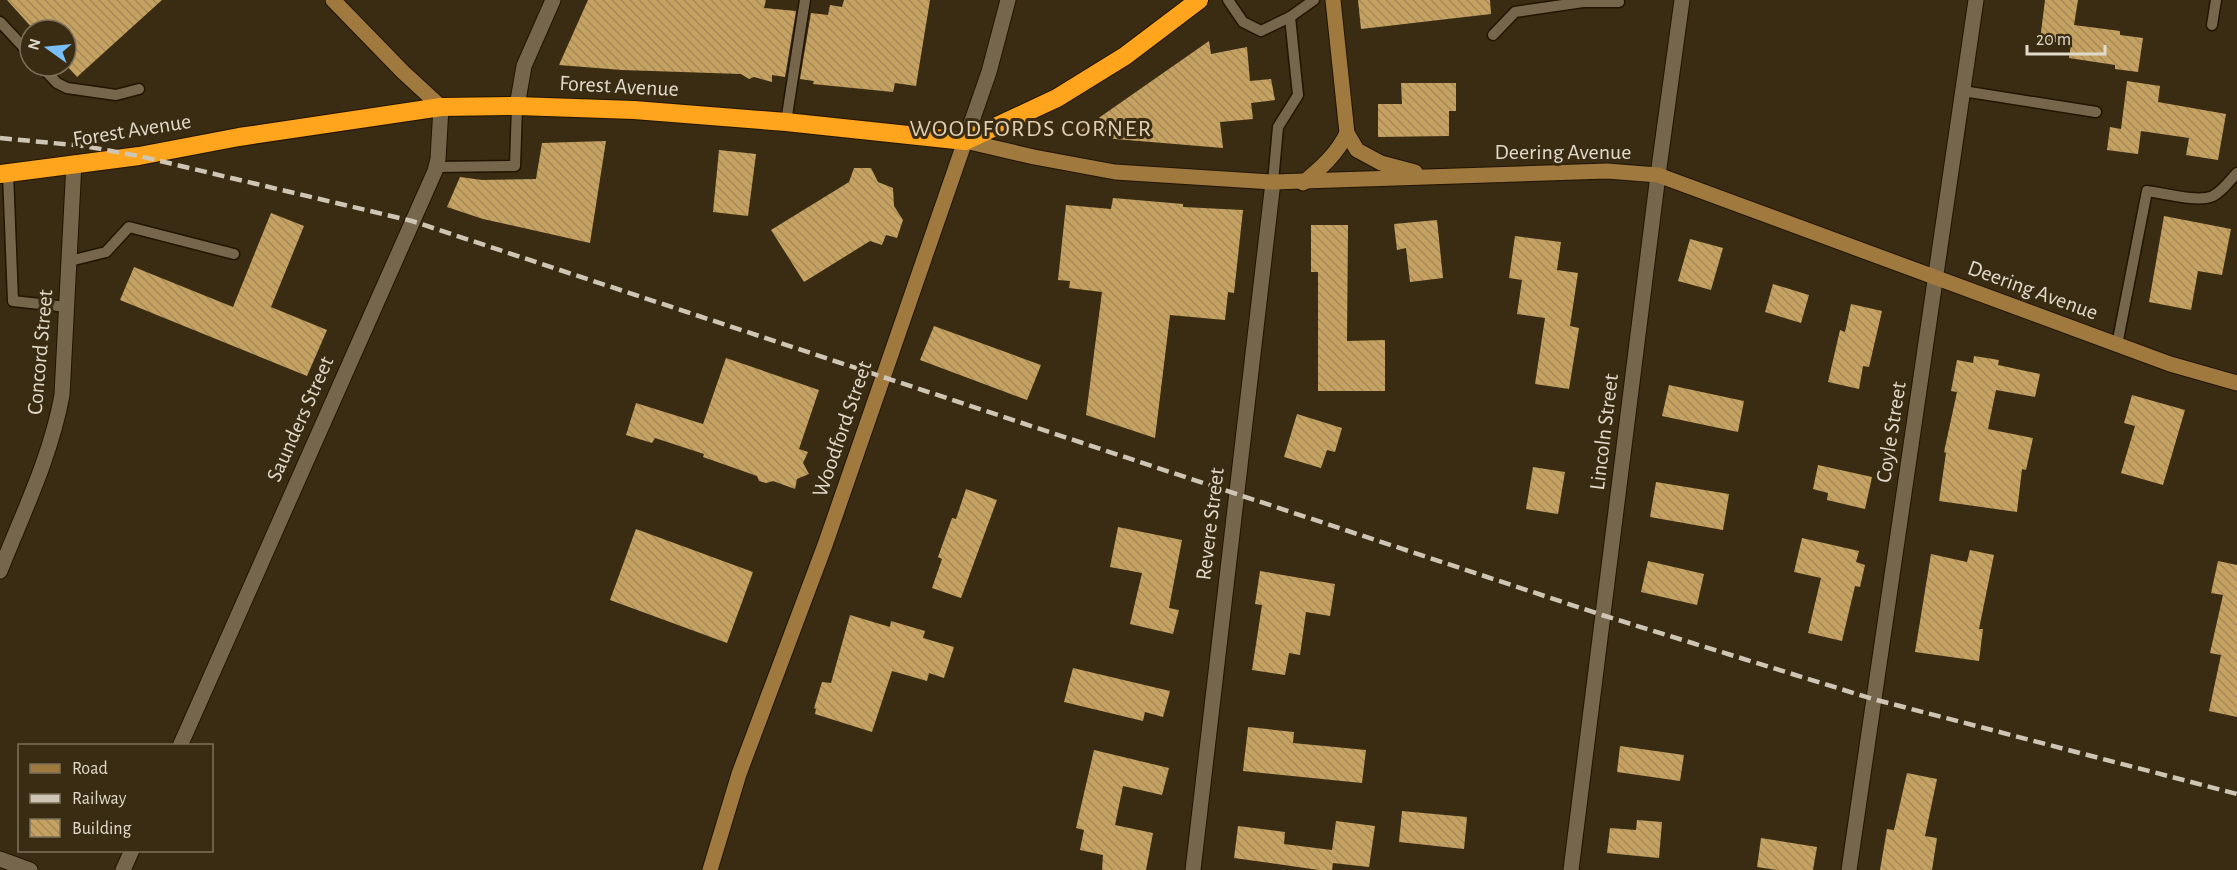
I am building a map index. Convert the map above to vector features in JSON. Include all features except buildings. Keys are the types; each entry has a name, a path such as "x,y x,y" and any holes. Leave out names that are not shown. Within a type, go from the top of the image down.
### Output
{"highway":[{"path":"965,141 1057,98 1125,56 1199,0"},
{"name":"Forest Avenue","path":"4,173 139,156 239,137 441,107 517,106 634,110 786,122 965,141"}],"main road":[{"path":"333,0 403,72 441,107"},
{"path":"1333,0 1347,133 1357,150 1381,163 1430,176"},
{"path":"1304,183 1340,148 1347,133"},
{"name":"Deering Avenue","path":"965,141 1115,172 1273,182 1304,183 1430,176 1607,171 1658,175 2117,345 2170,364 2237,383"},
{"name":"Woodford Street","path":"710,870 739,774 852,470 965,141"}],"street":[{"path":"517,106 524,66 553,0"},
{"name":"Woodford Street","path":"965,141 989,72 1008,0"},
{"name":"Lincoln Street","path":"1571,870 1682,0"},
{"name":"Coyle Street","path":"1849,870 1976,0"},
{"name":"Saunders Street","path":"181,744 436,166 441,107"},
{"name":"Concord Street","path":"0,571 49,448 62,395 75,163"},
{"name":"Revere Street","path":"1193,870 1273,182"},
{"path":"123,870 131,852"},
{"path":"0,859 30,870"}],"lane":[{"path":"786,122 805,0"},
{"path":"1228,0 1243,21 1261,30 1290,17 1314,0"},
{"path":"2212,24 2216,0"},
{"path":"1493,34 1515,12 1583,2 1618,2"},
{"path":"1273,182 1278,127 1298,95 1290,17"},
{"path":"0,22 18,41"},
{"path":"52,78 67,88 116,95 139,89"},
{"path":"1963,91 2096,112"},
{"path":"436,166 515,166 517,106"},
{"path":"4,173 13,301 67,307"},
{"path":"2117,345 2147,191 2202,199 2222,190 2237,173"},
{"path":"70,261 106,252 129,227 234,254"}],"railway":[{"path":"0,138 84,146 139,156 412,221 1602,615 1873,699 2237,794"}],"district":[{"name":"WOODFORDS CORNER","path":"1031,129"}]}
